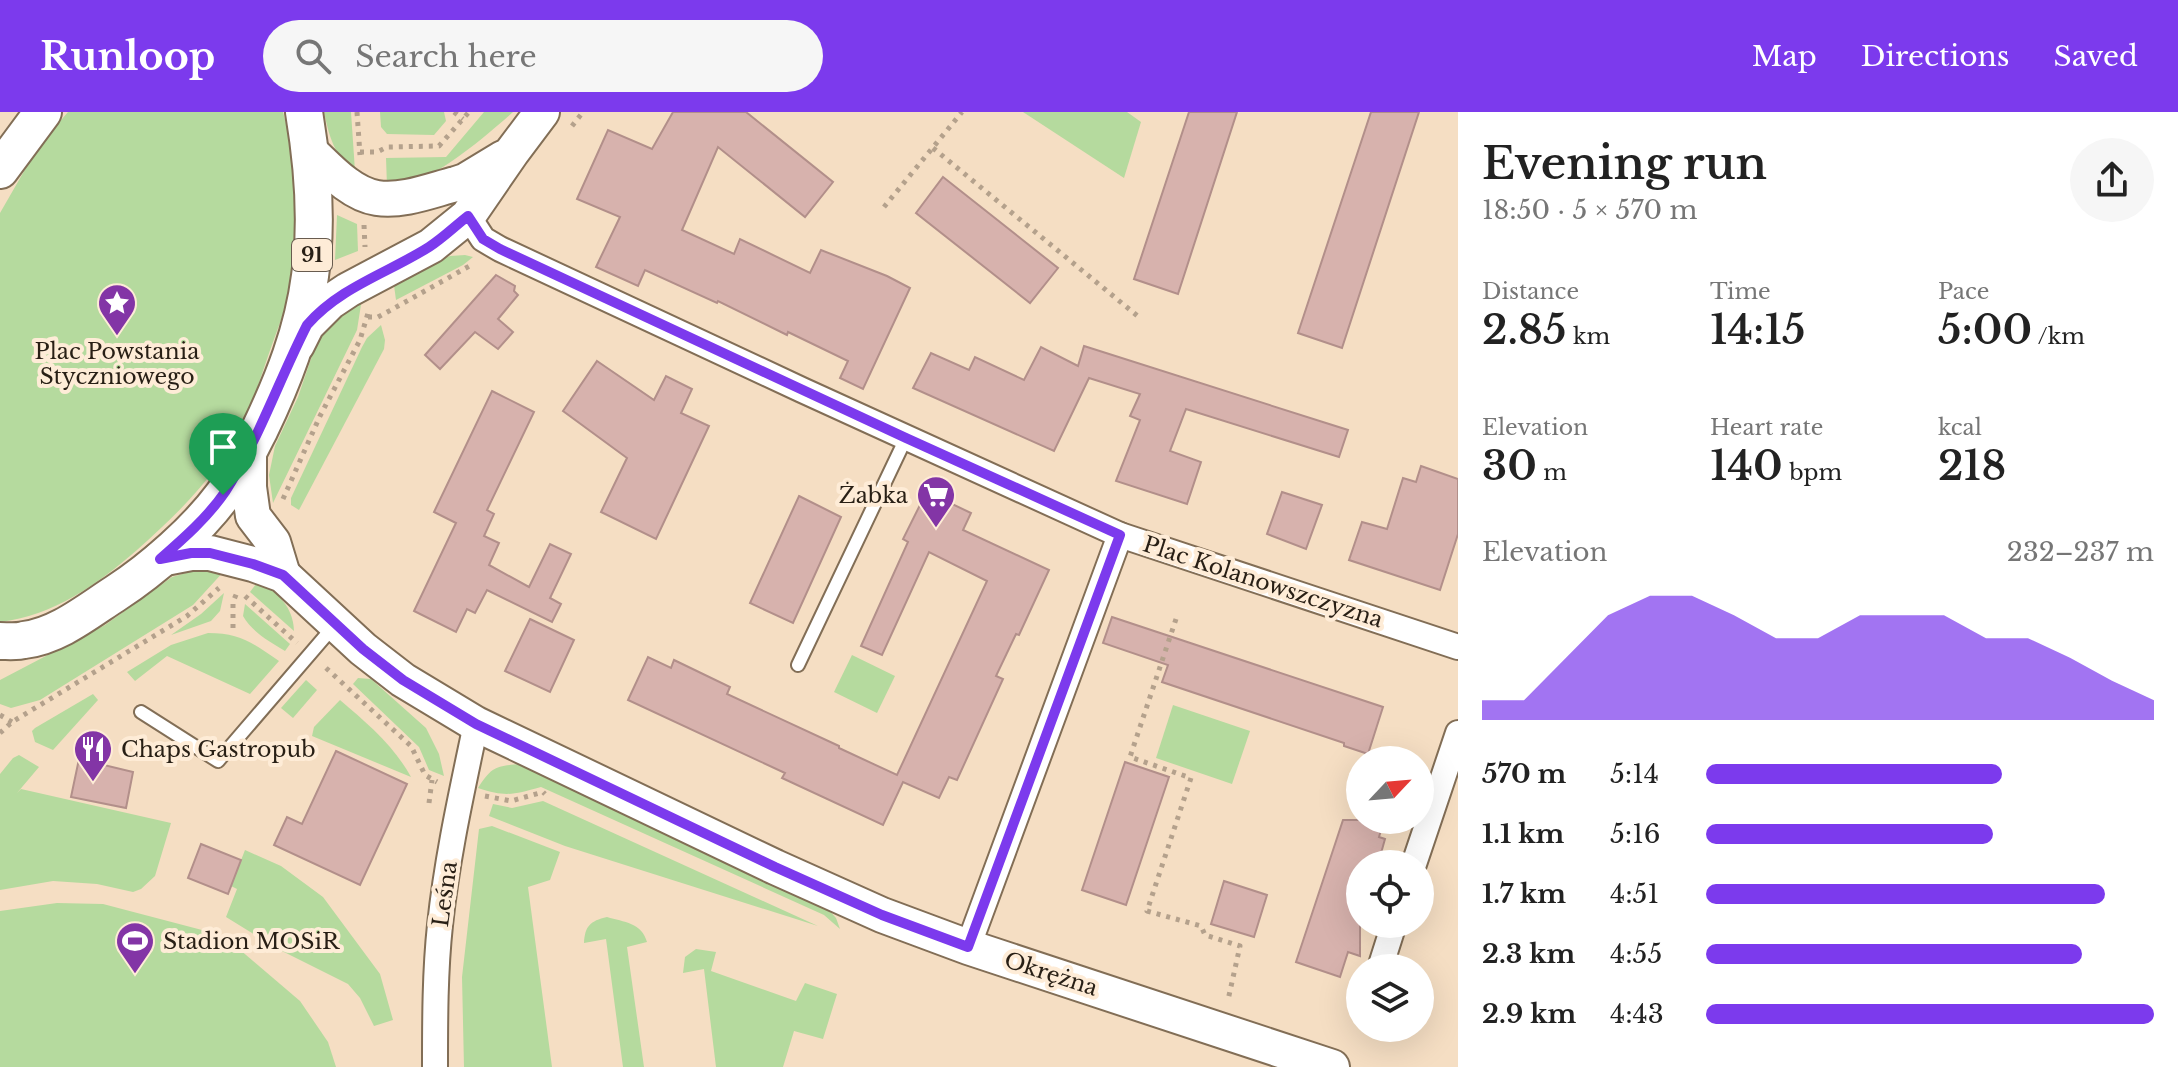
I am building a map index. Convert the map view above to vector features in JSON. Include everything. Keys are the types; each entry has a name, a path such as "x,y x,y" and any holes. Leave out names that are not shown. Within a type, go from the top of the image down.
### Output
{"main road":[{"name":"91","path":"8,645 52,632 135,581 184,538 223,495 249,451 291,356 311,274 314,211 311,152 304,112"},
{"path":"0,170 22,135"}],"street":[{"path":"291,356 307,325 330,302 431,246 468,216 542,112"},
{"path":"311,152 353,188 375,198 399,198 465,181 512,152"},
{"path":"468,216 483,239 500,249 1120,535"},
{"name":"Okrężna","path":"249,451 253,516 273,542 283,575"},
{"name":"Plac Kolanowszczyzna","path":"968,947 1120,535 1458,647"},
{"name":"Okrężna","path":"160,559 210,553 283,575 363,649 403,680 476,724 869,909 968,947 1332,1067"},
{"name":"Leśna","path":"435,1067 440,924 476,724"},
{"path":"1419,850 1458,733"}],"lane":[{"path":"798,665 906,438"},
{"path":"141,712 218,761 336,624"}],"path":[{"path":"454,112 463,119"},
{"path":"360,152 377,152 387,147 439,146 469,112"},
{"path":"884,207 962,112"},
{"path":"933,148 1140,318"},
{"path":"233,628 233,602 244,582"},
{"path":"238,590 411,746 425,775 432,780"},
{"path":"1176,619 1130,757 1191,778 1147,911 1201,926 1205,935 1240,946 1222,1031"},
{"path":"0,715 12,722"}],"green space":[{"path":"68,112 283,112 294,176 296,222 293,266 285,306 251,403 233,442 208,478 122,563 90,586 56,606 20,619 0,622 0,213 38,147"},
{"path":"324,112 351,112 355,171 342,159 334,145"},
{"path":"380,112 444,112 446,121 434,135 387,134 381,127"},
{"path":"484,112 513,112 438,170 410,183 387,186 386,158 446,157"},
{"path":"1023,112 1127,112 1141,122 1124,178"},
{"path":"337,215 357,224 358,251 335,260"},
{"path":"450,256 473,257 396,300 393,278"},
{"path":"363,292 357,330 273,503 269,475 275,446 298,397 318,338 324,327"},
{"path":"381,325 384,349 299,510 291,505 291,498 362,347"},
{"path":"200,569 226,569 193,605 40,700 11,708 0,704 0,680 105,625 172,577"},
{"path":"259,580 283,601 291,614 294,631 250,592"},
{"path":"224,593 220,611 211,621 171,635 201,614"},
{"path":"245,604 290,644 285,651 247,622 243,616"},
{"path":"208,633 246,640 279,661 250,694 167,656 135,681 127,672 171,645"},
{"path":"852,655 895,676 877,713 834,692"},
{"path":"358,678 371,679 426,728 439,754 444,776 429,770 419,747 353,684"},
{"path":"306,680 317,690 293,718 281,708"},
{"path":"93,694 98,700 53,750 35,742 32,731 35,728"},
{"path":"340,700 388,745 411,777 312,736 314,727"},
{"path":"1173,705 1250,731 1232,784 1156,758"},
{"path":"19,755 39,767 17,793 21,789 171,823 155,876 133,892 97,884 53,881 0,890 0,774"},
{"path":"521,764 828,909 840,929 824,915 541,787 509,794 478,788 495,768"},
{"path":"543,801 818,926 565,846 489,816 493,804 512,808"},
{"path":"492,826 560,852 550,880 528,887 552,1067 464,1067 462,977 479,829"},
{"path":"245,850 281,866 323,897 380,974 393,1020 374,1026 360,998 348,984 276,948 226,917 237,889 231,886"},
{"name":"Stadion MOSiR","path":"57,903 103,904 202,930 239,949 300,1001 328,1042 336,1067 0,1067 0,911"},
{"path":"607,917 637,927 647,942 627,947 644,1067 623,1067 606,939 584,943 590,925"},
{"path":"696,949 716,952 711,971 796,1001 805,983 837,994 823,1039 794,1031 783,1067 716,1067 704,969 683,973 685,957"}],"building":[{"path":"673,112 746,112 833,182 805,217 718,147 682,230 734,254 740,239 810,273 821,250 910,288 863,389 840,378 848,361 788,332 787,335 645,270 638,286 596,267 620,217 577,199 608,130 652,149"},
{"path":"1189,112 1237,112 1178,294 1134,279"},
{"path":"1371,112 1419,112 1342,348 1298,333"},
{"path":"943,177 1058,268 1030,303 916,213"},
{"path":"496,275 515,286 514,291 518,295 498,319 513,332 498,349 475,332 440,369 425,355"},
{"path":"1084,346 1348,430 1339,457 1186,409 1170,451 1201,462 1187,504 1116,481 1140,420 1130,416 1140,394 1089,378 1054,451 913,388 931,353 969,370 975,357 1024,380 1041,347 1078,366"},
{"path":"597,361 654,400 666,376 692,389 681,413 709,426 656,539 601,512 627,458 563,411"},
{"path":"492,391 534,412 487,510 494,514 484,536 499,543 489,565 529,587 550,544 571,554 550,598 561,604 552,622 487,590 475,613 467,609 456,632 414,611 456,523 434,512"},
{"path":"1421,466 1458,479 1458,534 1440,590 1349,560 1362,522 1387,529 1403,478 1416,482"},
{"path":"1282,492 1322,505 1306,549 1267,534"},
{"path":"929,493 971,513 963,530 1049,570 996,676 1003,679 957,780 949,777 939,798 903,782 883,825 782,778 785,773 628,700 648,657 671,668 674,660 730,687 727,694 897,775 987,581 929,552 882,655 861,646 908,542 903,539"},
{"path":"799,496 841,517 793,623 750,603"},
{"path":"1112,617 1383,707 1371,746 1346,747 1344,743 1162,682 1168,665 1103,643"},
{"path":"530,619 574,640 550,692 505,671"},
{"path":"336,751 407,784 360,885 274,845 287,817 302,824"},
{"path":"79,759 133,772 126,808 71,797"},
{"path":"1125,762 1169,777 1126,905 1082,890"},
{"path":"1343,820 1346,820 1346,834 1380,834 1379,837 1385,839 1382,850 1346,850 1346,938 1360,938 1360,954 1346,954 1340,977 1296,962"},
{"path":"201,844 241,860 228,894 188,878"},
{"path":"1224,881 1267,895 1254,937 1211,924"}],"place":[{"name":"Plac Powstania Styczniowego","path":"117,337"},
{"name":"Żabka","path":"936,529"},
{"name":"Chaps Gastropub","path":"93,783"},
{"name":"Stadion MOSiR","path":"135,975"}],"route":[{"path":"468,216 483,239 500,249 1120,535 968,947 882,915 775,867 476,724 403,680 363,649 283,575 210,553 160,559 223,495 249,451 307,325 318,312 348,290 431,246 468,216"}]}
